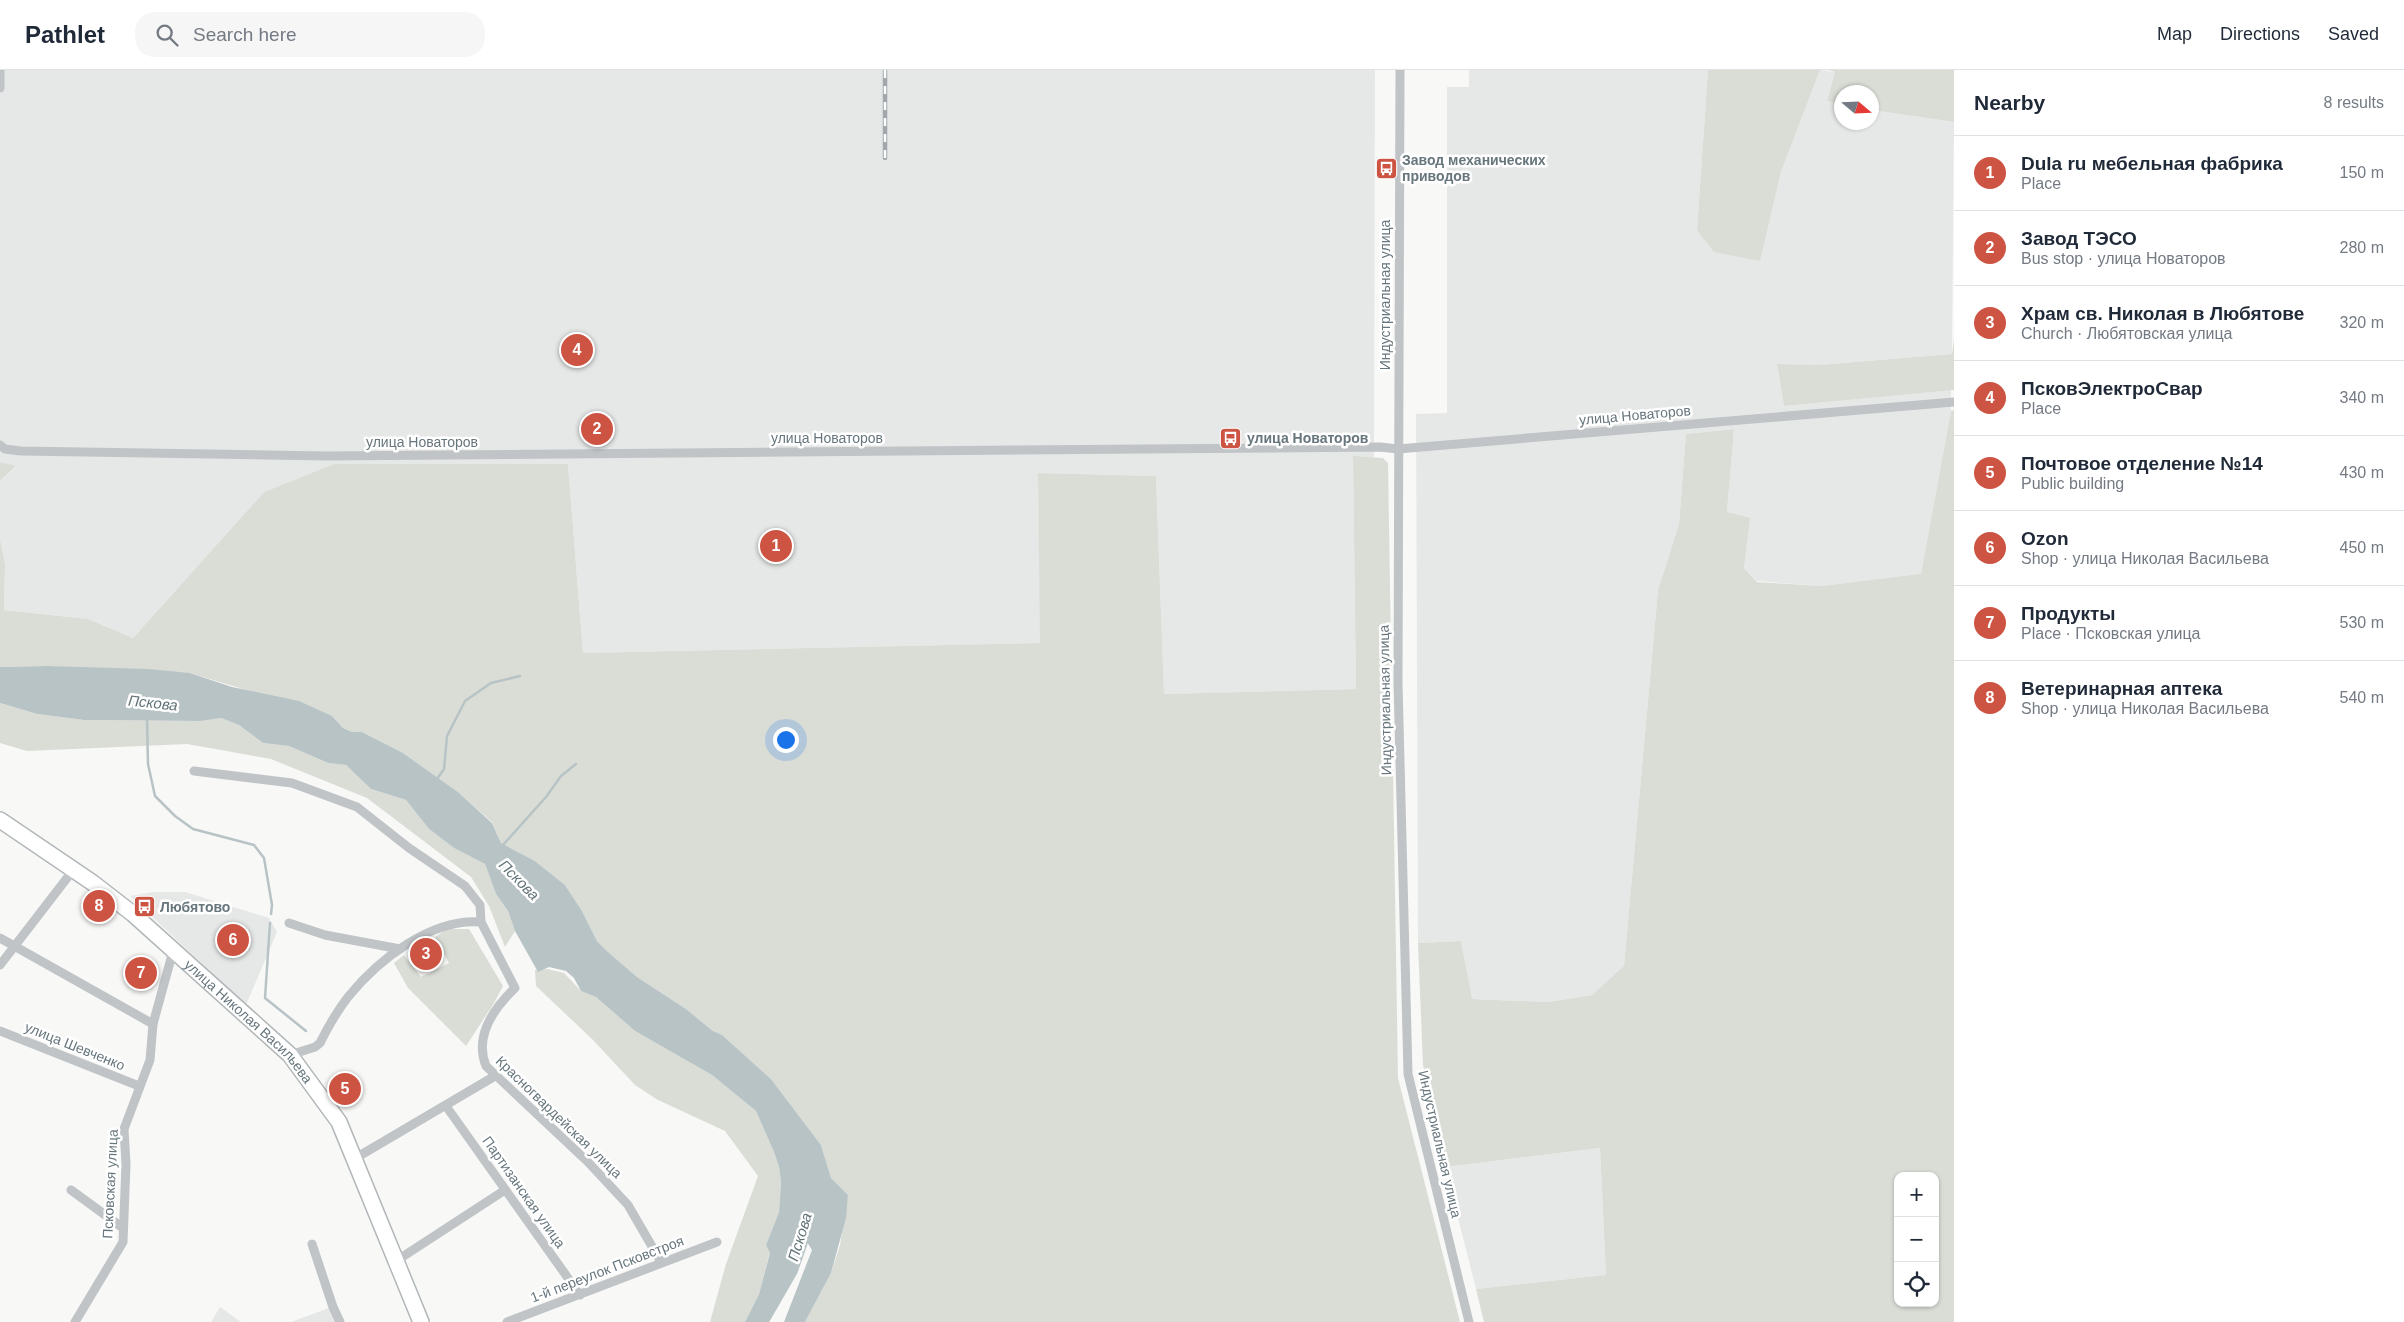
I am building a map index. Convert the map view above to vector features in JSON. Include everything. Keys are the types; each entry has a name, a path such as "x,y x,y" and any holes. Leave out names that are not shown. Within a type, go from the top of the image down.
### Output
{"main road":[{"name":"улица Николая Васильева","path":"0,820 74,869 133,914 290,1055 339,1122 422,1322"}],"street":[{"path":"0,70 0,88"},
{"name":"Индустриальная улица","path":"1400,70 1398,682 1408,1074 1470,1322"},
{"name":"улица Новаторов","path":"0,445 5,449 21,451 326,456 1380,447 1398,449 1954,402"},
{"path":"194,771 292,783 357,807 409,848 465,886 480,905 481,922 448,924 400,949 365,979 349,996 320,1043 315,1047 290,1055"},
{"path":"0,965 74,869"},
{"name":"Красногвардейская улица","path":"481,922 515,988 500,1002 482,1040 482,1058 486,1066 588,1162 628,1205 661,1262"},
{"path":"289,923 325,935 400,949"},
{"path":"0,938 153,1024"},
{"name":"Псковская улица","path":"75,1322 123,1242 126,1164 124,1129 150,1060 153,1024 173,951"},
{"name":"улица Шевченко","path":"0,1031 139,1086"},
{"path":"354,1159 495,1076"},
{"name":"Партизанская улица","path":"446,1106 580,1295"},
{"path":"70,1190 124,1228"},
{"path":"396,1261 505,1190"},
{"name":"1-й переулок Псковстроя","path":"507,1322 717,1242"},
{"path":"312,1244 333,1307 340,1322"}],"shaded area":[{"path":"0,70 1375,70 1374,457 1353,457 1356,689 1164,694 1156,476 1038,473 1041,643 583,653 568,464 335,464 264,492 133,638 88,619 4,610 5,564 0,539 0,481 16,467 0,462"},
{"path":"1469,70 1708,70 1697,230 1760,260 1781,172 1820,70 1835,72 1827,101 1834,102 1834,130 1879,130 1879,111 1954,122 1952,354 1818,365 1777,364 1784,406 1951,390 1951,411 1921,575 1821,586 1757,581 1744,568 1749,519 1727,512 1734,429 1686,434 1679,524 1658,590 1624,967 1592,995 1548,1002 1471,999 1461,941 1418,943 1416,414 1447,413 1447,87 1469,87"},
{"path":"1708,70 1820,70 1781,172 1760,261 1714,252 1697,230"},
{"path":"1829,70 1954,70 1954,122 1879,111 1879,85 1834,85 1834,102 1827,101 1835,72"},
{"path":"1954,339 1954,390 1784,406 1777,364 1818,365 1952,354"},
{"path":"1954,410 1954,1322 1484,1322 1476,1289 1606,1275 1600,1148 1445,1167 1423,1065 1418,943 1461,941 1472,999 1548,1002 1592,995 1624,966 1658,590 1679,524 1686,434 1734,429 1727,512 1750,518 1744,568 1757,582 1821,586 1921,574 1951,411"},
{"path":"1353,456 1383,458 1388,463 1398,1078 1460,1322 805,1322 831,1273 840,1245 848,1195 831,1178 821,1145 771,1079 722,1035 713,1031 686,1009 637,977 608,952 597,941 582,911 565,885 535,861 501,843 492,822 458,792 403,753 362,732 352,732 343,728 332,716 190,673 48,666 0,667 0,539 5,564 4,610 88,619 133,638 264,492 334,464 568,464 583,653 1040,643 1038,473 1156,476 1164,694 1356,689"},
{"path":"0,462 16,466 0,481"},
{"path":"0,703 37,714 84,720 201,721 221,718 239,725 263,743 289,746 328,763 346,765 371,789 406,800 429,829 454,848 485,864 496,894 508,911 515,931 505,947 489,906 471,877 367,798 271,759 187,744 27,751 0,743"},
{"path":"153,892 185,892 269,918 277,932 246,1005 130,896"},
{"path":"447,929 469,929 503,986 466,1046 408,988 394,963 404,955 421,977 449,963 435,937"},
{"path":"547,969 564,973 581,991 596,997 635,1031 712,1075 756,1111 774,1152 779,1167 781,1183 779,1212 766,1245 770,1252 759,1294 745,1322 710,1322 726,1264 758,1176 725,1131 658,1100 635,1085 592,1039 536,986 535,970"},
{"path":"1600,1148 1606,1275 1476,1289 1445,1167"},
{"path":"220,1307 241,1322 211,1322"},
{"path":"329,1308 337,1322 291,1322"}],"water":[{"path":"48,666 148,669 190,673 232,687 299,701 332,716 343,728 352,732 362,732 403,753 458,792 492,823 501,843 535,861 565,885 582,911 597,941 608,952 637,977 686,1009 713,1031 722,1035 771,1079 821,1145 831,1178 848,1195 846,1218 831,1273 805,1322 784,1322 812,1250 807,1242 788,1258 785,1287 775,1296 772,1307 759,1322 745,1322 759,1294 770,1253 766,1245 779,1212 781,1183 779,1167 774,1152 756,1111 712,1075 635,1031 596,997 581,991 574,978 566,971 549,967 538,972 515,931 508,911 496,894 485,864 454,848 429,829 406,800 371,789 346,765 328,763 289,746 263,743 239,725 221,718 201,721 84,720 37,714 0,703 0,667"}],"waterway":[{"path":"437,779 444,769 447,736 465,701 491,683 520,676"},
{"path":"147,718 148,764 155,796 175,816 193,829 254,845 264,858 272,905 271,914"},
{"path":"502,846 546,797 561,776 576,764"},
{"path":"270,923 265,998 306,1031"},
{"name":"Пскова","path":"760,1322 790,1270 805,1227"}],"railway":[{"path":"885,70 885,158"}],"place":[{"name":"Завод механических приводов","path":"1386,168"},
{"name":"ПсковЭлектроСвар","path":"577,350"},
{"name":"Завод ТЭСО","path":"597,429"},
{"name":"улица Новаторов","path":"1231,438"},
{"name":"Dula ru мебельная фабрика","path":"776,546"},
{"name":"Ветеринарная аптека","path":"99,906"},
{"name":"Любятово","path":"144,907"},
{"name":"Ozon","path":"233,940"},
{"name":"Храм св. Николая в Любятове","path":"426,954"},
{"name":"Продукты","path":"141,973"},
{"name":"Почтовое отделение №14","path":"345,1089"}]}
